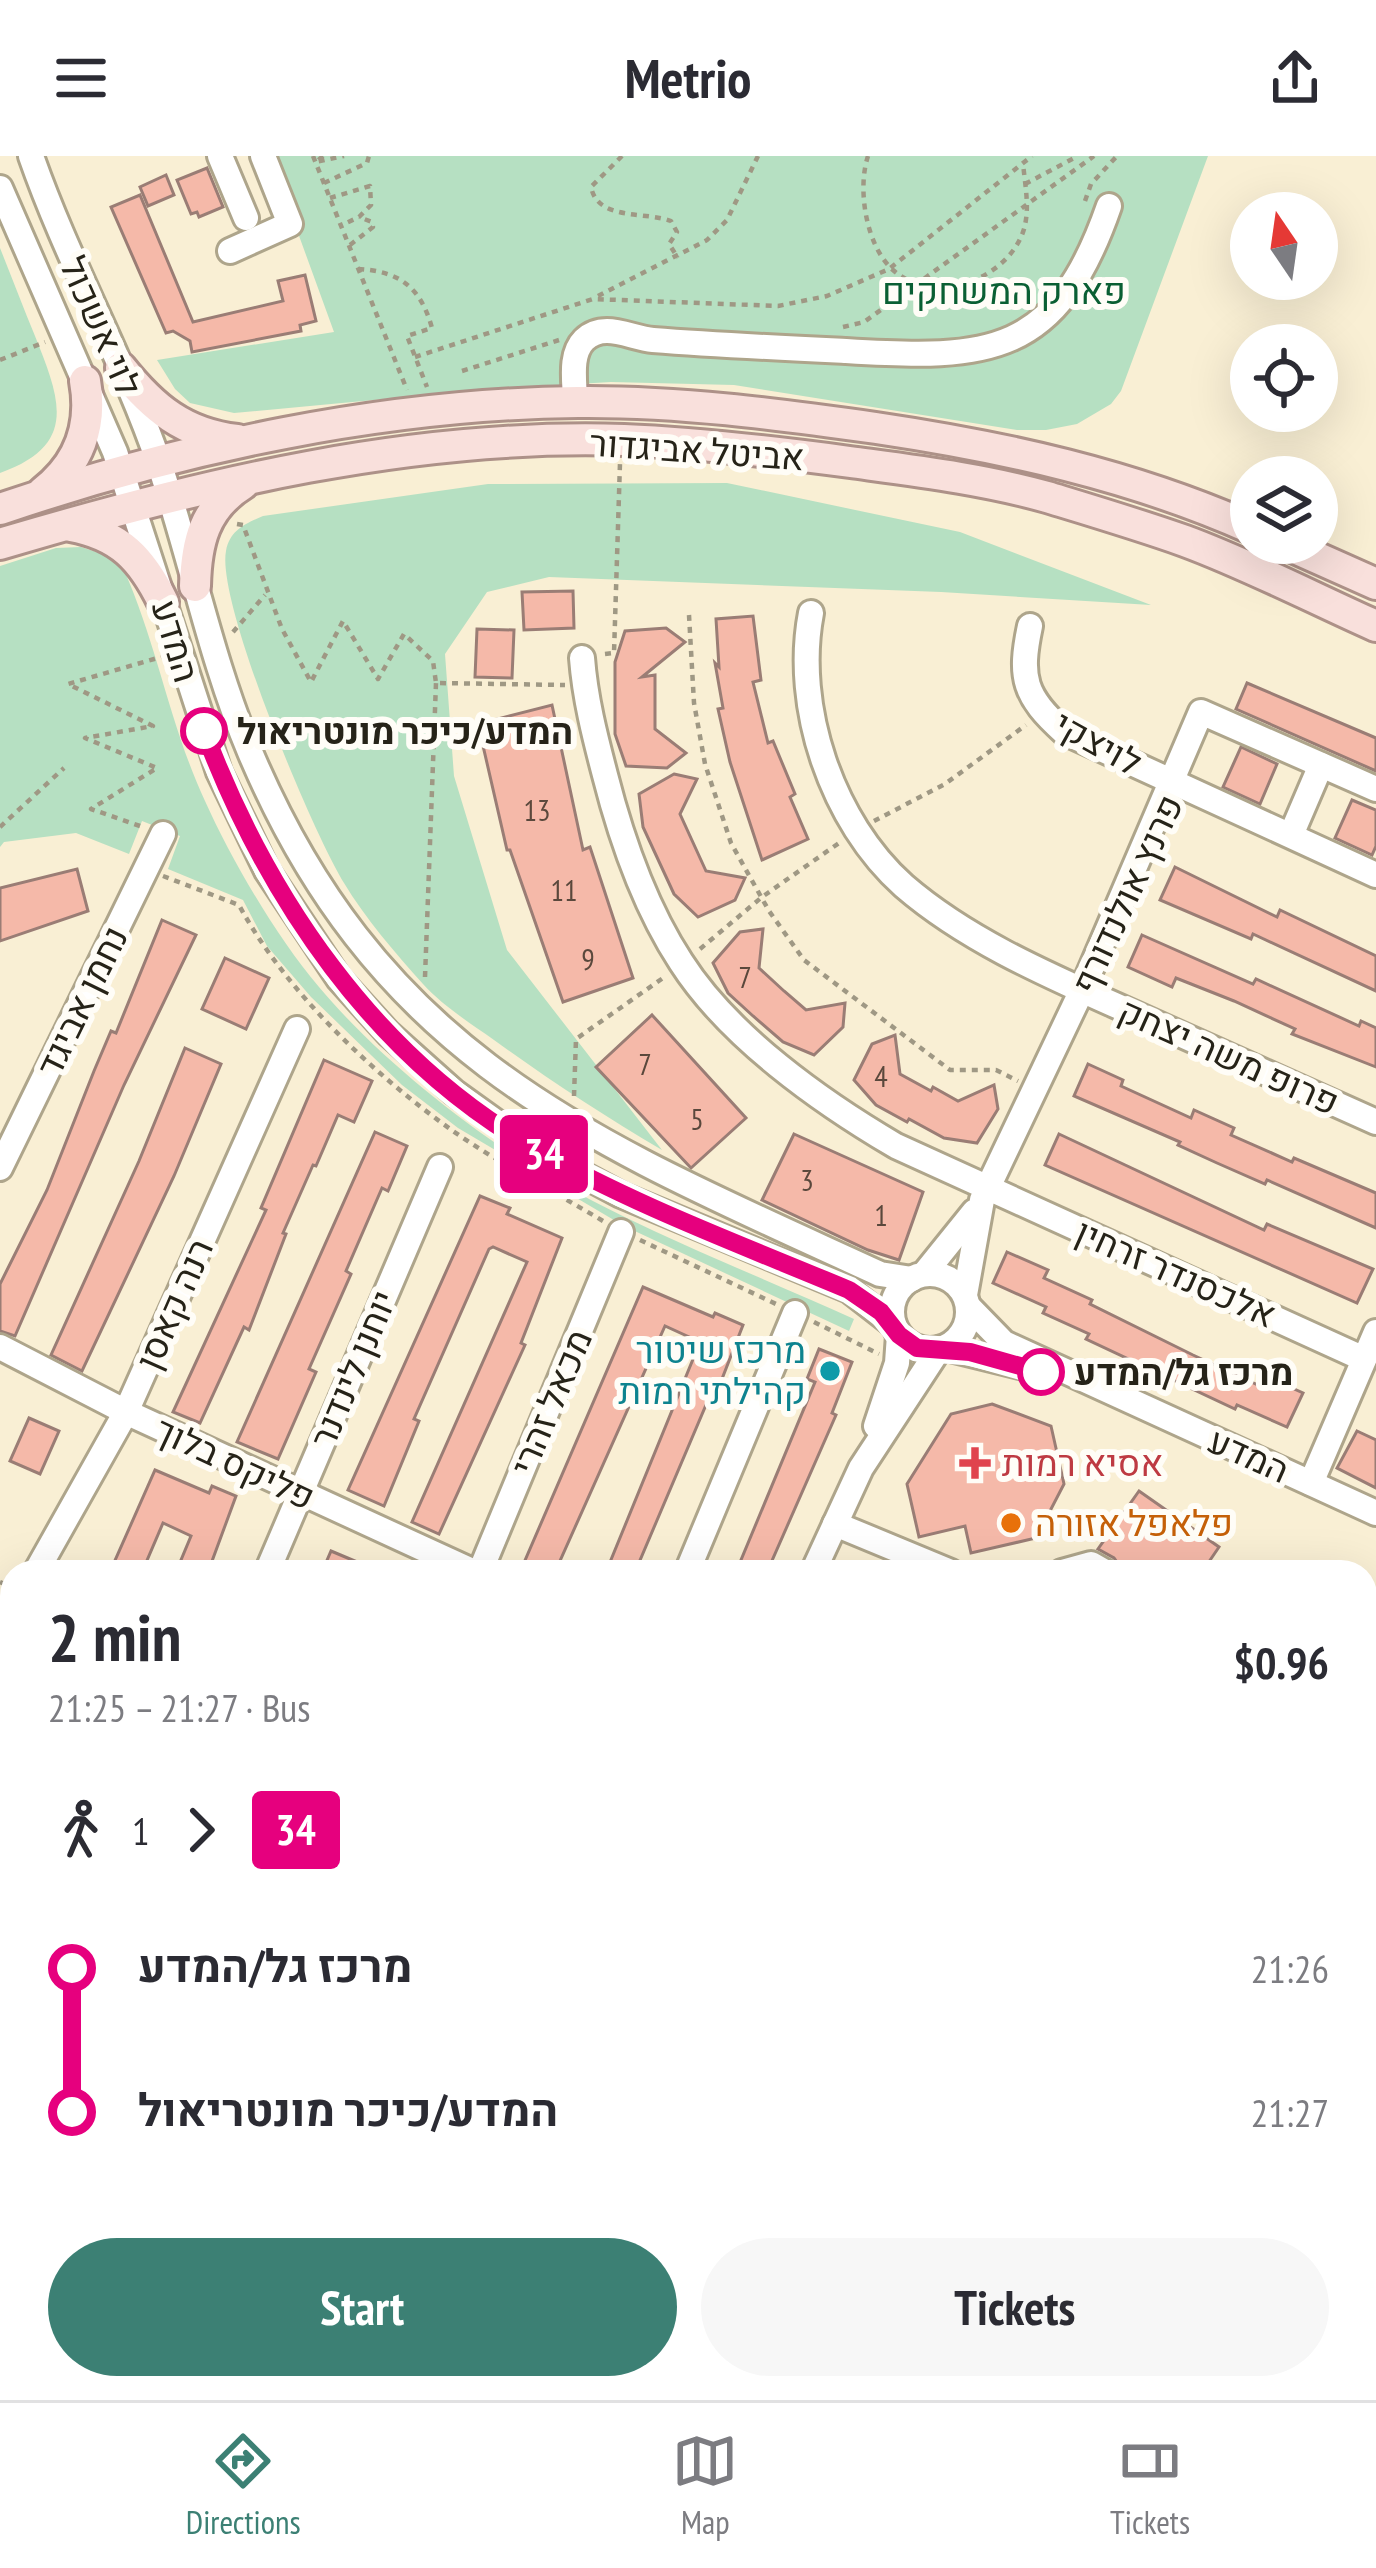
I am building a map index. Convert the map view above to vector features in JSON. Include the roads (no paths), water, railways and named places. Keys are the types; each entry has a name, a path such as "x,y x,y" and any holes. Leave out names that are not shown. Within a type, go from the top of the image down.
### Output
{"main road":[{"path":"121,368 153,405 187,428 232,440 261,440"},
{"path":"35,497 65,471 79,448 88,411 85,381"},
{"name":"אביטל אביגדור","path":"0,509 159,463 261,440 426,412 575,402 755,411 974,442 1044,458 1230,519"},
{"name":"אביטל אביגדור","path":"0,544 262,475 474,447 621,440 857,463 1042,496 1187,542 1376,626"},
{"path":"196,586 200,540 212,511 228,494 262,475"},
{"path":"59,526 96,531 124,544 164,602"},
{"path":"1331,564 1376,584"}],"street":[{"name":"לוי אשכול","path":"31,156 170,496"},
{"path":"220,156 246,218"},
{"path":"230,251 290,224 263,156"},
{"name":"לוי אשכול","path":"0,188 123,473"},
{"path":"575,402 578,346 602,331 651,340 927,356 961,354 1003,343 1036,326 1069,293 1092,252 1109,206"},
{"name":"המדע","path":"123,473 219,772 267,871 339,979 388,1033 454,1092 528,1145 621,1195 849,1290 897,1330"},
{"name":"המדע","path":"170,496 233,710 271,800 341,918 423,1014 478,1062 580,1131 628,1157 880,1274 918,1276"},
{"name":"פרופ משה יצחק","path":"811,614 804,649 806,690 820,743 856,830 903,885 985,942 1376,1122"},
{"name":"לויצקי","path":"1030,626 1024,657 1026,689 1043,713 1064,732 1172,781"},
{"name":"אלכסנדר זרחין","path":"582,658 584,686 616,818 682,964 771,1059 824,1103 985,1194 1366,1372"},
{"path":"1172,781 1201,712 1376,789"},
{"path":"1291,835 1321,765"},
{"name":"פרנץ אולנדורף","path":"918,1276 953,1243 985,1194 1082,990 1172,781 1376,875"},
{"name":"נחמן אביגד","path":"0,1168 163,834"},
{"name":"רנה קאסן","path":"43,1560 126,1412 297,1029"},
{"name":"יוחנן לינדנר","path":"272,1560 440,1167"},
{"name":"פרנץ אולנדורף","path":"967,1301 985,1194"},
{"name":"מכאל זהרי","path":"482,1560 621,1232"},
{"path":"818,1560 862,1468 897,1363 893,1304 897,1294 918,1276 944,1276 967,1301 966,1326 942,1348 862,1468"},
{"name":"המדע","path":"967,1301 984,1326 1004,1342 1376,1513"},
{"path":"691,1560 795,1313"},
{"path":"897,1330 917,1348 942,1348"},
{"path":"1311,1483 1366,1372 1376,1331"},
{"name":"פליקס בלוך","path":"0,1347 126,1412 450,1560"},
{"name":"המדע","path":"942,1348 1001,1359 1122,1398"},
{"path":"835,1524 922,1560"}],"place":[{"name":"המדע/כיכר מונטריאול","path":"204,731"},
{"name":"מרכז שיטור קהילתי רמות","path":"830,1371"},
{"name":"מרכז גל/המדע","path":"1041,1372"},
{"name":"אסיא רמות","path":"975,1463"},
{"name":"פלאפל אזורה","path":"1011,1523"}],"park label":[{"name":"פארק המשחקים","path":"1004,291"}]}
